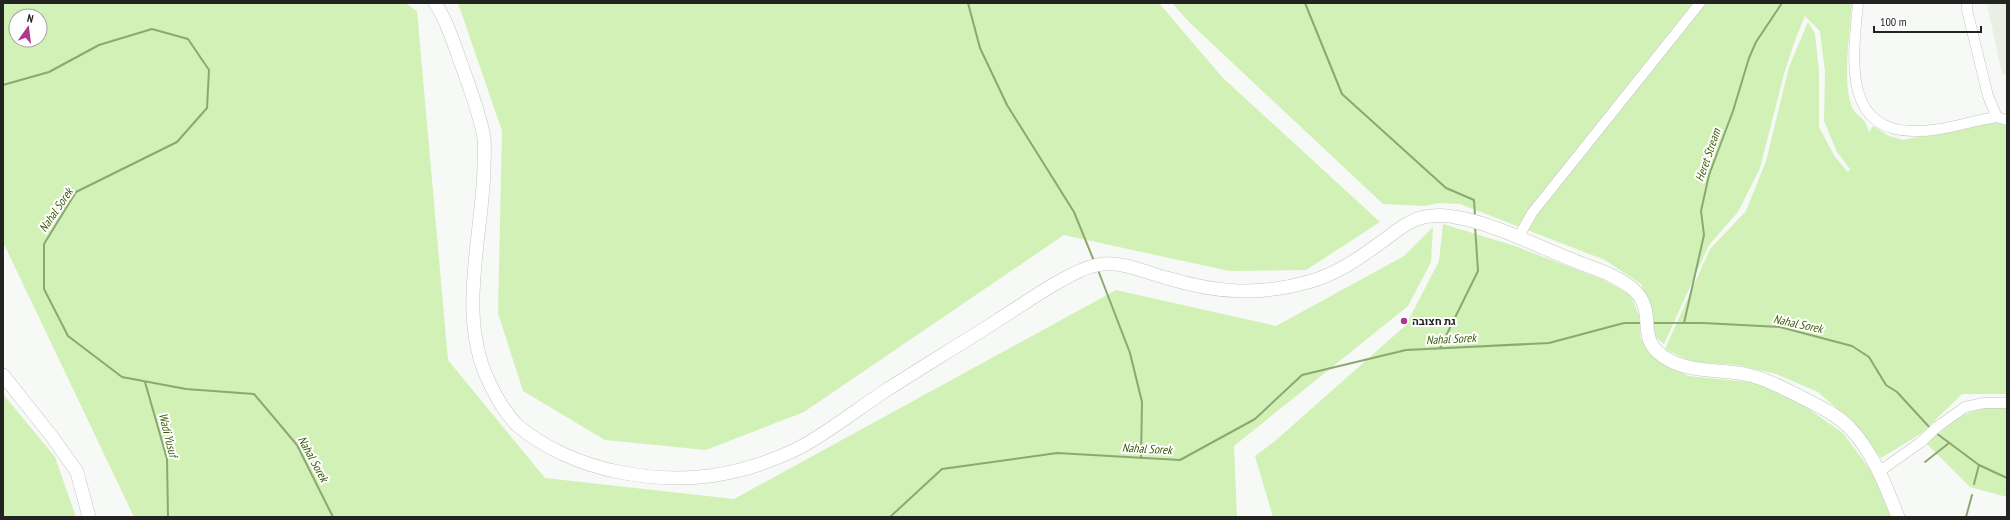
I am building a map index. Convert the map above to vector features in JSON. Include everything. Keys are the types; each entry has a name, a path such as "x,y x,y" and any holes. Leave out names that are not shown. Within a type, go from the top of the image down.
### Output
{"main road":[{"path":"435,3 442,14 451,35 472,94 484,141 483,194 472,317 476,343 484,373 500,403 516,424 542,442 569,456 607,469 653,478 680,479 713,477 758,465 801,447 883,393 1040,294 1091,266 1108,264 1122,265 1167,279 1230,292 1254,292 1315,281 1345,267 1404,225 1423,217 1446,216 1470,220 1518,238 1609,275 1628,286 1634,290 1643,302 1647,314 1647,336 1653,347 1662,356 1674,364 1694,369 1748,375 1765,380 1835,416 1850,428 1880,471 1898,517"},
{"path":"3,375 53,438 77,472 89,517"}],"street":[{"path":"1518,238 1532,213 1700,3"},
{"path":"1858,3 1854,58 1854,78 1858,95 1866,110 1877,121 1889,128 1913,132 2002,119 1988,96 1967,10 1967,3"},
{"path":"1880,471 1921,442 1934,430 1965,407 1973,404 2007,403"}],"shaded area":[{"path":"1989,3 2007,3 2007,75 2002,74 1988,8"}],"green space":[{"path":"3,3 405,3 417,11 448,360 545,478 734,499 1116,290 1276,326 1404,256 1433,227 1431,262 1408,306 1234,446 1237,517 134,517 3,242"},
{"path":"458,3 1159,3 1222,77 1380,222 1306,270 1229,271 1064,235 804,412 706,450 605,440 523,391 498,313 502,131"},
{"path":"1172,3 1852,3 1847,71 1849,97 1852,107 1863,120 1869,132 1873,126 1889,136 1904,140 1987,121 2007,123 2007,394 1962,394 1922,433 1881,458 1856,426 1818,392 1776,374 1737,365 1692,362 1665,349 1710,249 1746,211 1766,161 1789,67 1808,22 1815,33 1819,72 1819,127 1835,157 1848,172 1850,169 1837,152 1824,121 1825,72 1820,31 1805,16 1795,40 1784,74 1760,168 1738,212 1709,245 1664,344 1651,334 1650,311 1641,284 1605,260 1460,204 1438,203 1426,206 1383,204 1190,23"},
{"path":"1443,224 1515,246 1606,281 1630,294 1639,315 1641,339 1659,360 1688,376 1759,383 1803,405 1843,433 1872,472 1891,517 1273,517 1255,456 1275,441 1406,325 1439,261"},
{"path":"3,394 55,457 76,517 3,517"},
{"path":"1981,408 2007,408 2007,497 1970,487 1926,443 1961,416"}],"waterway":[{"path":"968,3 980,48 1007,105 1074,212 1094,261"},
{"path":"1305,3 1342,94 1446,188 1474,200 1475,216"},
{"name":"Heret Stream","path":"1684,323 1704,235 1701,211 1709,175 1733,111 1749,58 1756,42 1782,3"},
{"name":"Nahal Sorek","path":"3,85 49,72 99,45 152,29 188,39 209,70 207,108 177,142 76,192 44,244 44,289 68,336 122,377 186,389 254,394 297,445 333,517"},
{"path":"1440,348 1478,271 1475,226"},
{"path":"1098,270 1130,353 1142,402 1141,458"},
{"name":"Nahal Sorek","path":"890,517 942,469 1057,453 1180,460 1255,419 1302,375 1406,350 1549,343 1624,323 1642,323"},
{"name":"Nahal Sorek","path":"1651,323 1703,323 1780,327 1852,346 1869,357 1886,385 1897,392 1931,429"},
{"name":"Wadi Yusuf","path":"145,382 167,459 168,517"},
{"name":"Nahal Sorek","path":"1936,433 1979,465 2007,478"},
{"path":"1925,462 1949,443"},
{"path":"1974,484 1979,465"},
{"path":"1966,517 1972,495"}],"place":[{"name":"גת חצובה","path":"1404,321"}]}
